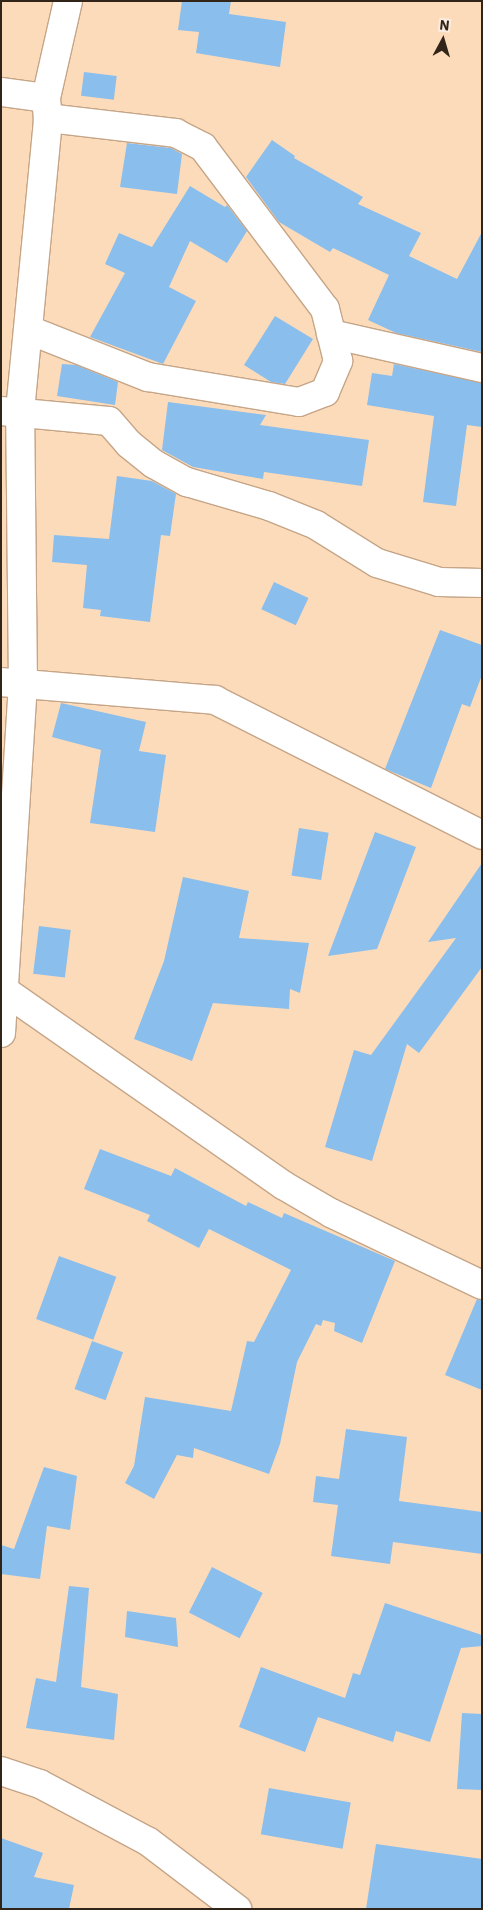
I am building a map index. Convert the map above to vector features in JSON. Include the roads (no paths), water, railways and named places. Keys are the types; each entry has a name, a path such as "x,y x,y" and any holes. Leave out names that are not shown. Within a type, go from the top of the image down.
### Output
{"street":[{"path":"1,1033 5,991 12,684 11,411 29,330 47,108 68,1"},
{"path":"1,92 47,108 176,133 203,147 325,309 338,361 325,392 299,402 148,377 29,330"},
{"path":"331,334 482,368"},
{"path":"11,411 109,421 129,444 154,464 187,482 270,506 316,525 376,563 439,582 482,583"},
{"path":"12,684 215,700 482,835"},
{"path":"5,991 283,1185 331,1213 482,1286"},
{"path":"1,1771 40,1784 149,1842 237,1909"}]}
